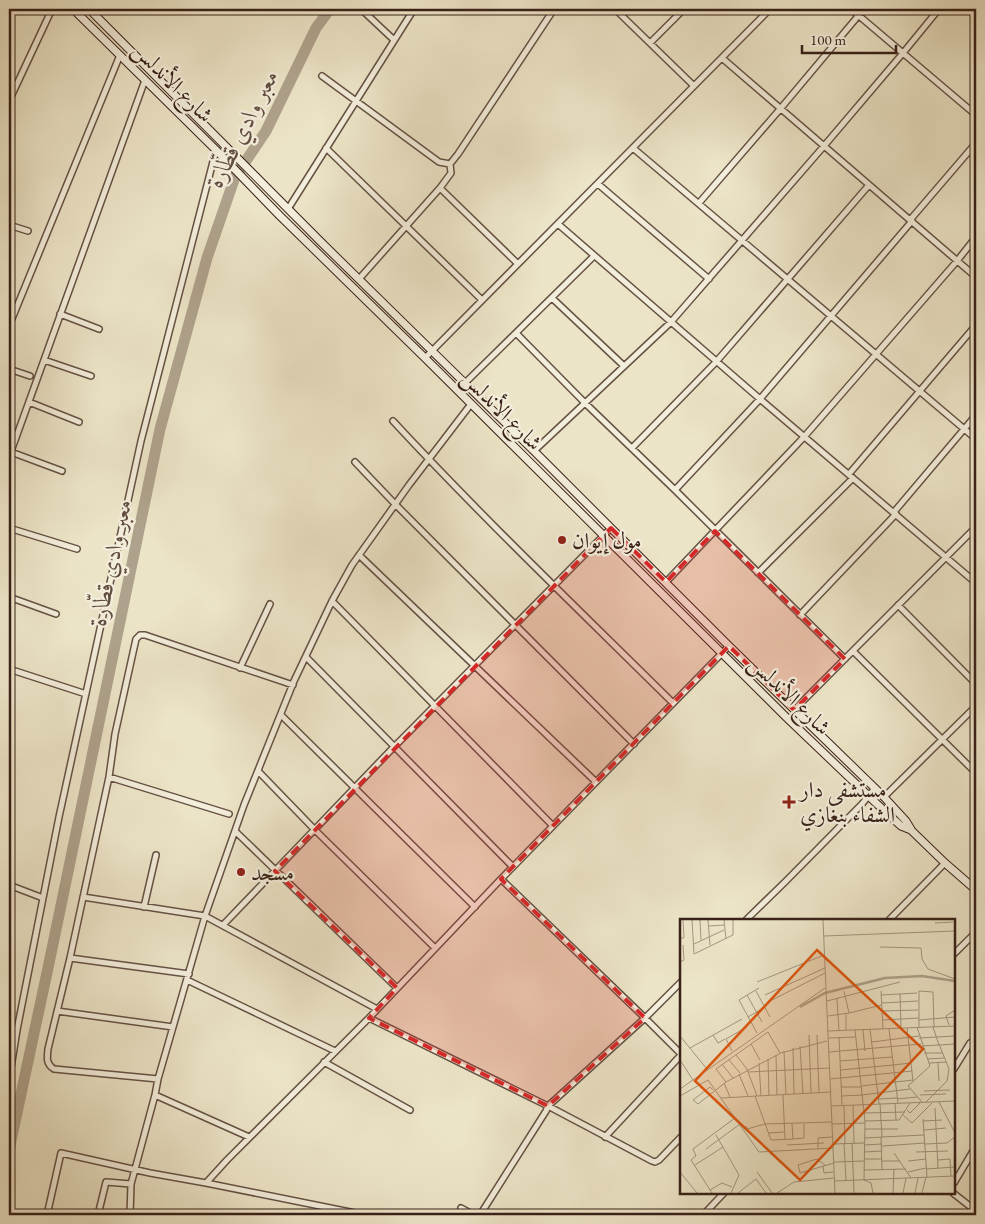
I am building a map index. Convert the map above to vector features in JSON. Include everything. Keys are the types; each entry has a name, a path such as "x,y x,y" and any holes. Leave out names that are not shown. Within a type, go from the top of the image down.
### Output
{"main road":[{"name":"شارع الأندلس","path":"73,9 722,653 868,796 901,826 912,831"},
{"name":"شارع الأندلس","path":"89,9 288,209 875,788 906,820 912,831 976,890"}],"street":[{"path":"9,101 52,9"},
{"path":"361,9 394,40"},
{"path":"288,209 414,9"},
{"path":"359,279 440,188 451,172 450,164 554,9"},
{"path":"614,9 694,86"},
{"path":"650,43 684,9"},
{"path":"425,358 770,9"},
{"path":"851,9 976,115"},
{"path":"699,203 864,9"},
{"path":"534,451 671,322 824,146 939,9"},
{"path":"9,326 120,55"},
{"path":"722,58 976,277"},
{"path":"322,76 439,162 450,164"},
{"path":"62,471 10,455 145,80"},
{"path":"675,490 760,399 976,143"},
{"path":"326,148 482,300"},
{"path":"633,148 976,439"},
{"path":"9,1080 43,898 141,442 216,150"},
{"path":"598,184 709,279"},
{"path":"632,448 716,362 869,185"},
{"path":"440,188 518,264"},
{"path":"558,224 716,362 976,583"},
{"path":"9,226 28,231"},
{"path":"666,582 804,437 976,237"},
{"path":"465,383 594,256"},
{"path":"552,298 624,366"},
{"path":"60,314 99,329"},
{"path":"758,573 851,476 919,391 976,325"},
{"path":"516,333 845,659"},
{"path":"44,360 91,376"},
{"path":"9,369 30,376"},
{"path":"29,402 79,422"},
{"path":"130,1215 131,1184 134,1169 205,916 235,831 293,685 332,601 352,565 471,404"},
{"path":"800,615 895,513 976,415"},
{"path":"393,420 429,459 673,703"},
{"path":"356,462 396,505 634,744"},
{"path":"794,710 976,527"},
{"path":"9,528 77,549"},
{"path":"223,926 395,746 611,528"},
{"path":"360,555 596,782"},
{"path":"9,597 56,614"},
{"path":"332,601 553,826"},
{"path":"240,668 270,604"},
{"path":"898,606 976,684"},
{"path":"158,1079 54,1069 49,1066 47,1060 48,1048 70,958 136,640 140,636 145,635 293,685"},
{"path":"206,1183 730,646"},
{"path":"853,651 976,773"},
{"path":"306,657 514,866"},
{"path":"9,669 86,694"},
{"path":"884,797 976,706"},
{"path":"281,715 475,907"},
{"path":"258,771 435,948"},
{"path":"108,777 230,814"},
{"path":"747,919 862,804 875,788"},
{"path":"235,831 397,988"},
{"path":"144,907 156,855"},
{"path":"890,919 945,863"},
{"path":"501,880 680,1054"},
{"path":"9,885 43,898"},
{"path":"82,897 205,916 377,1009"},
{"path":"955,953 976,932"},
{"path":"70,958 188,977 335,1051"},
{"path":"480,1215 548,1106 645,1018 680,983"},
{"path":"57,1011 173,1027"},
{"path":"369,1018 548,1106 655,1162 680,1138"},
{"path":"955,1067 970,1043 976,1042"},
{"path":"606,1137 680,1056"},
{"path":"324,1062 410,1110"},
{"path":"155,1095 249,1138"},
{"path":"955,1181 976,1146"},
{"path":"47,1215 61,1153 150,1173 365,1215"},
{"path":"98,1215 106,1182 131,1184"},
{"path":"703,1215 723,1194"},
{"path":"954,1194 976,1211"},
{"path":"461,1208 474,1215"}],"highlighted area":[{"path":"611,528 666,582 715,531 845,659 794,710 729,646 501,879 645,1018 548,1106 369,1018 397,988 275,871"}],"waterway":[{"name":"معبر وادي قطّارة","path":"9,1150 160,429 207,258 235,177 266,131 316,28 330,9"}],"place":[{"name":"مول إيوان","path":"562,540"},
{"name":"مستشفى دار الشفاء بنغازي","path":"789,802"},
{"name":"مسجد","path":"241,872"}]}
